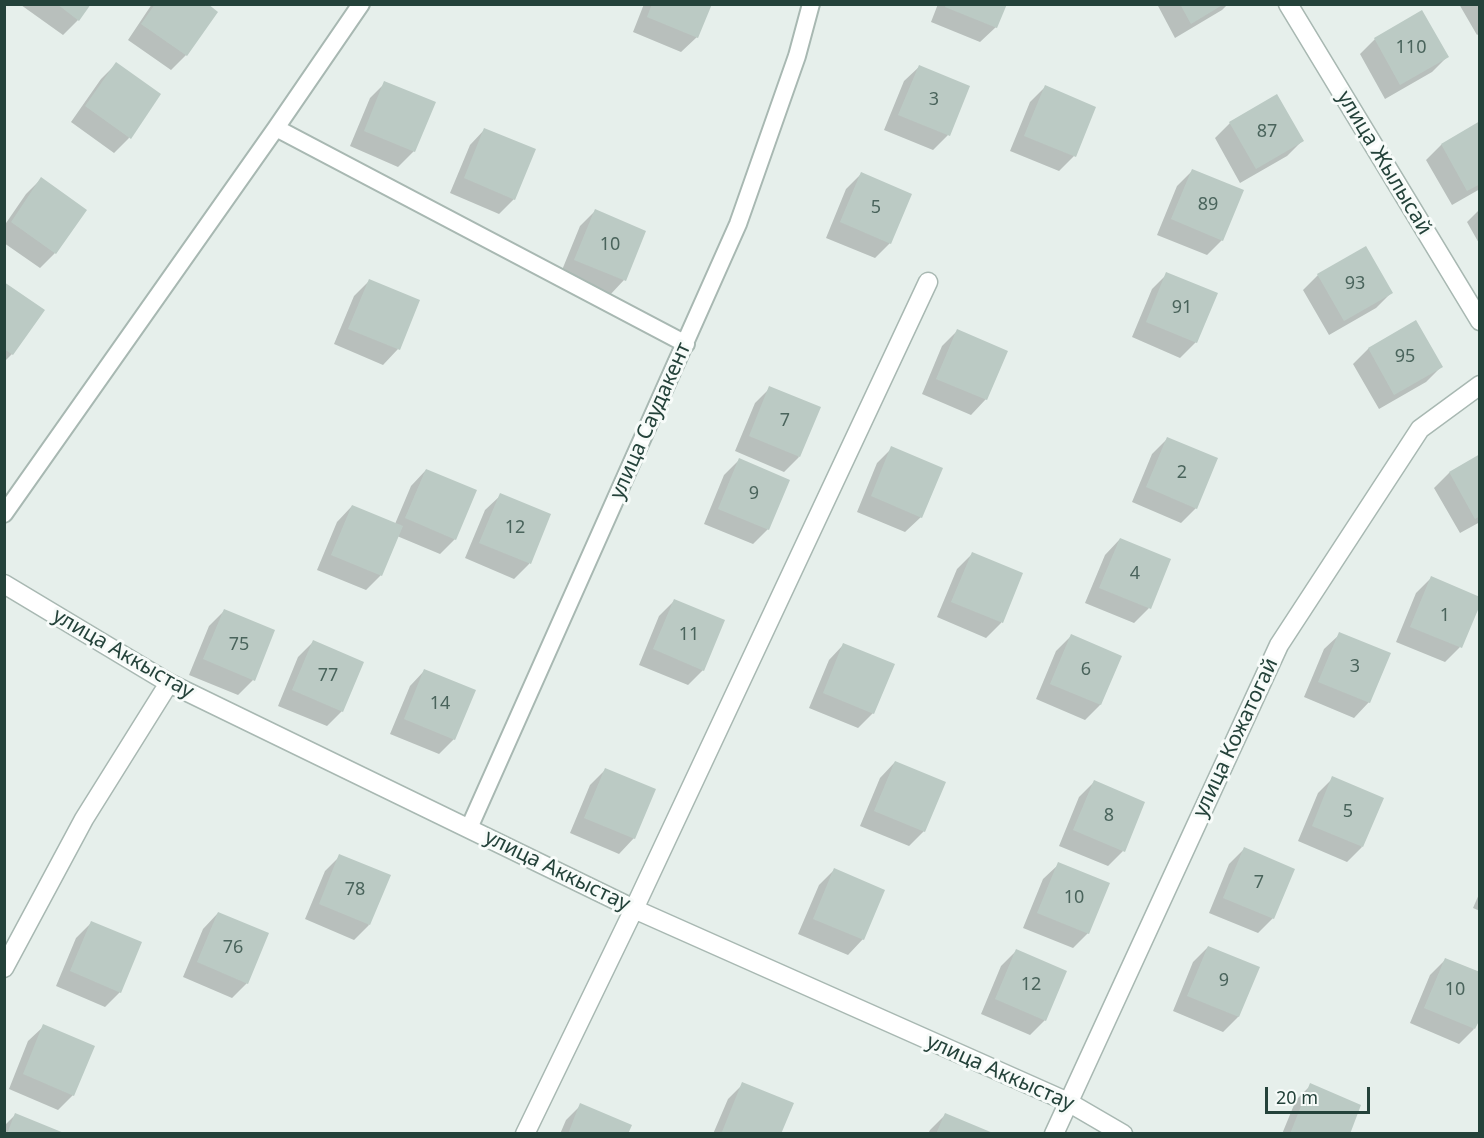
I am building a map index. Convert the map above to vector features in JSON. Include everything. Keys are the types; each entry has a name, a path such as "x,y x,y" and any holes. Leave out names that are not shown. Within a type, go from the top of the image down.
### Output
{"street":[{"name":"улица Жылысай","path":"1288,4 1479,321"},
{"path":"525,1134 634,909 928,282"},
{"name":"улица Кожатогай","path":"1054,1134 1279,645 1420,429 1479,385"},
{"name":"улица Аккыстау","path":"4,584 169,683 634,909 1068,1102 1123,1134"},
{"path":"4,968 84,819 169,683"}],"lane":[{"path":"4,514 361,4"},
{"name":"улица Саудакент","path":"469,828 738,224 797,56 811,4"},
{"path":"276,128 686,344"}],"building":[{"path":"57,4 91,4 79,21"},
{"path":"155,4 208,4 218,12 187,56 141,24"},
{"path":"652,4 712,4 698,38 647,17"},
{"path":"946,4 1007,4 997,28 945,7"},
{"path":"1180,4 1224,4 1191,24"},
{"path":"1422,10 1449,57 1400,85 1374,38"},
{"path":"116,62 161,94 131,139 85,106"},
{"path":"919,65 970,86 950,136 898,115"},
{"path":"384,81 436,102 415,152 364,131"},
{"path":"1045,85 1096,107 1076,157 1024,136"},
{"path":"1277,94 1304,141 1256,169 1229,122"},
{"path":"1480,121 1480,184 1467,191 1441,144"},
{"path":"484,128 536,149 515,200 464,178"},
{"path":"1192,169 1244,190 1223,241 1171,219"},
{"path":"861,172 912,194 891,244 840,222"},
{"path":"41,177 87,210 56,254 11,222"},
{"path":"595,209 646,231 626,281 574,260"},
{"path":"1366,246 1393,293 1344,321 1317,274"},
{"path":"1166,272 1218,293 1197,343 1146,322"},
{"path":"369,279 420,300 400,350 348,329"},
{"path":"4,282 45,310 13,355 4,349"},
{"path":"1416,320 1443,367 1394,395 1368,348"},
{"path":"957,329 1008,351 987,400 936,379"},
{"path":"769,386 821,407 800,457 749,436"},
{"path":"1167,437 1218,458 1197,509 1146,487"},
{"path":"891,446 943,468 922,518 871,496"},
{"path":"1480,454 1480,516 1475,519 1449,472"},
{"path":"739,458 790,480 769,530 718,509"},
{"path":"426,469 477,490 456,540 405,518"},
{"path":"500,493 551,514 531,564 479,543"},
{"path":"352,505 403,526 382,576 331,555"},
{"path":"1120,538 1171,559 1151,609 1099,588"},
{"path":"972,552 1023,573 1003,623 951,602"},
{"path":"1431,576 1480,597 1480,605 1462,648 1410,627"},
{"path":"674,599 725,620 704,671 653,649"},
{"path":"224,609 275,630 255,681 203,659"},
{"path":"1339,632 1391,653 1370,703 1318,682"},
{"path":"1071,634 1122,656 1101,705 1050,684"},
{"path":"313,640 364,662 343,712 292,690"},
{"path":"843,643 895,664 874,714 823,693"},
{"path":"424,669 476,690 455,740 404,719"},
{"path":"895,761 946,782 925,832 874,811"},
{"path":"605,768 656,789 635,839 584,818"},
{"path":"1332,776 1384,798 1363,847 1312,826"},
{"path":"1094,780 1145,802 1125,852 1073,830"},
{"path":"1244,847 1295,869 1274,919 1223,898"},
{"path":"339,854 391,875 370,925 319,904"},
{"path":"1058,862 1110,883 1089,934 1037,913"},
{"path":"834,868 885,890 864,940 813,919"},
{"path":"218,912 269,933 248,984 197,962"},
{"path":"91,921 142,942 121,993 70,971"},
{"path":"1208,946 1260,967 1239,1017 1187,996"},
{"path":"1016,949 1067,971 1046,1021 995,999"},
{"path":"1445,958 1480,972 1480,1019 1475,1029 1424,1008"},
{"path":"43,1024 95,1046 74,1096 23,1074"},
{"path":"742,1082 794,1103 781,1134 726,1134 722,1132"},
{"path":"1310,1083 1361,1105 1350,1134 1290,1134"},
{"path":"580,1103 632,1125 628,1134 568,1134"},
{"path":"15,1113 64,1133 64,1134 7,1134"},
{"path":"945,1113 993,1133 993,1134 936,1134"}]}
